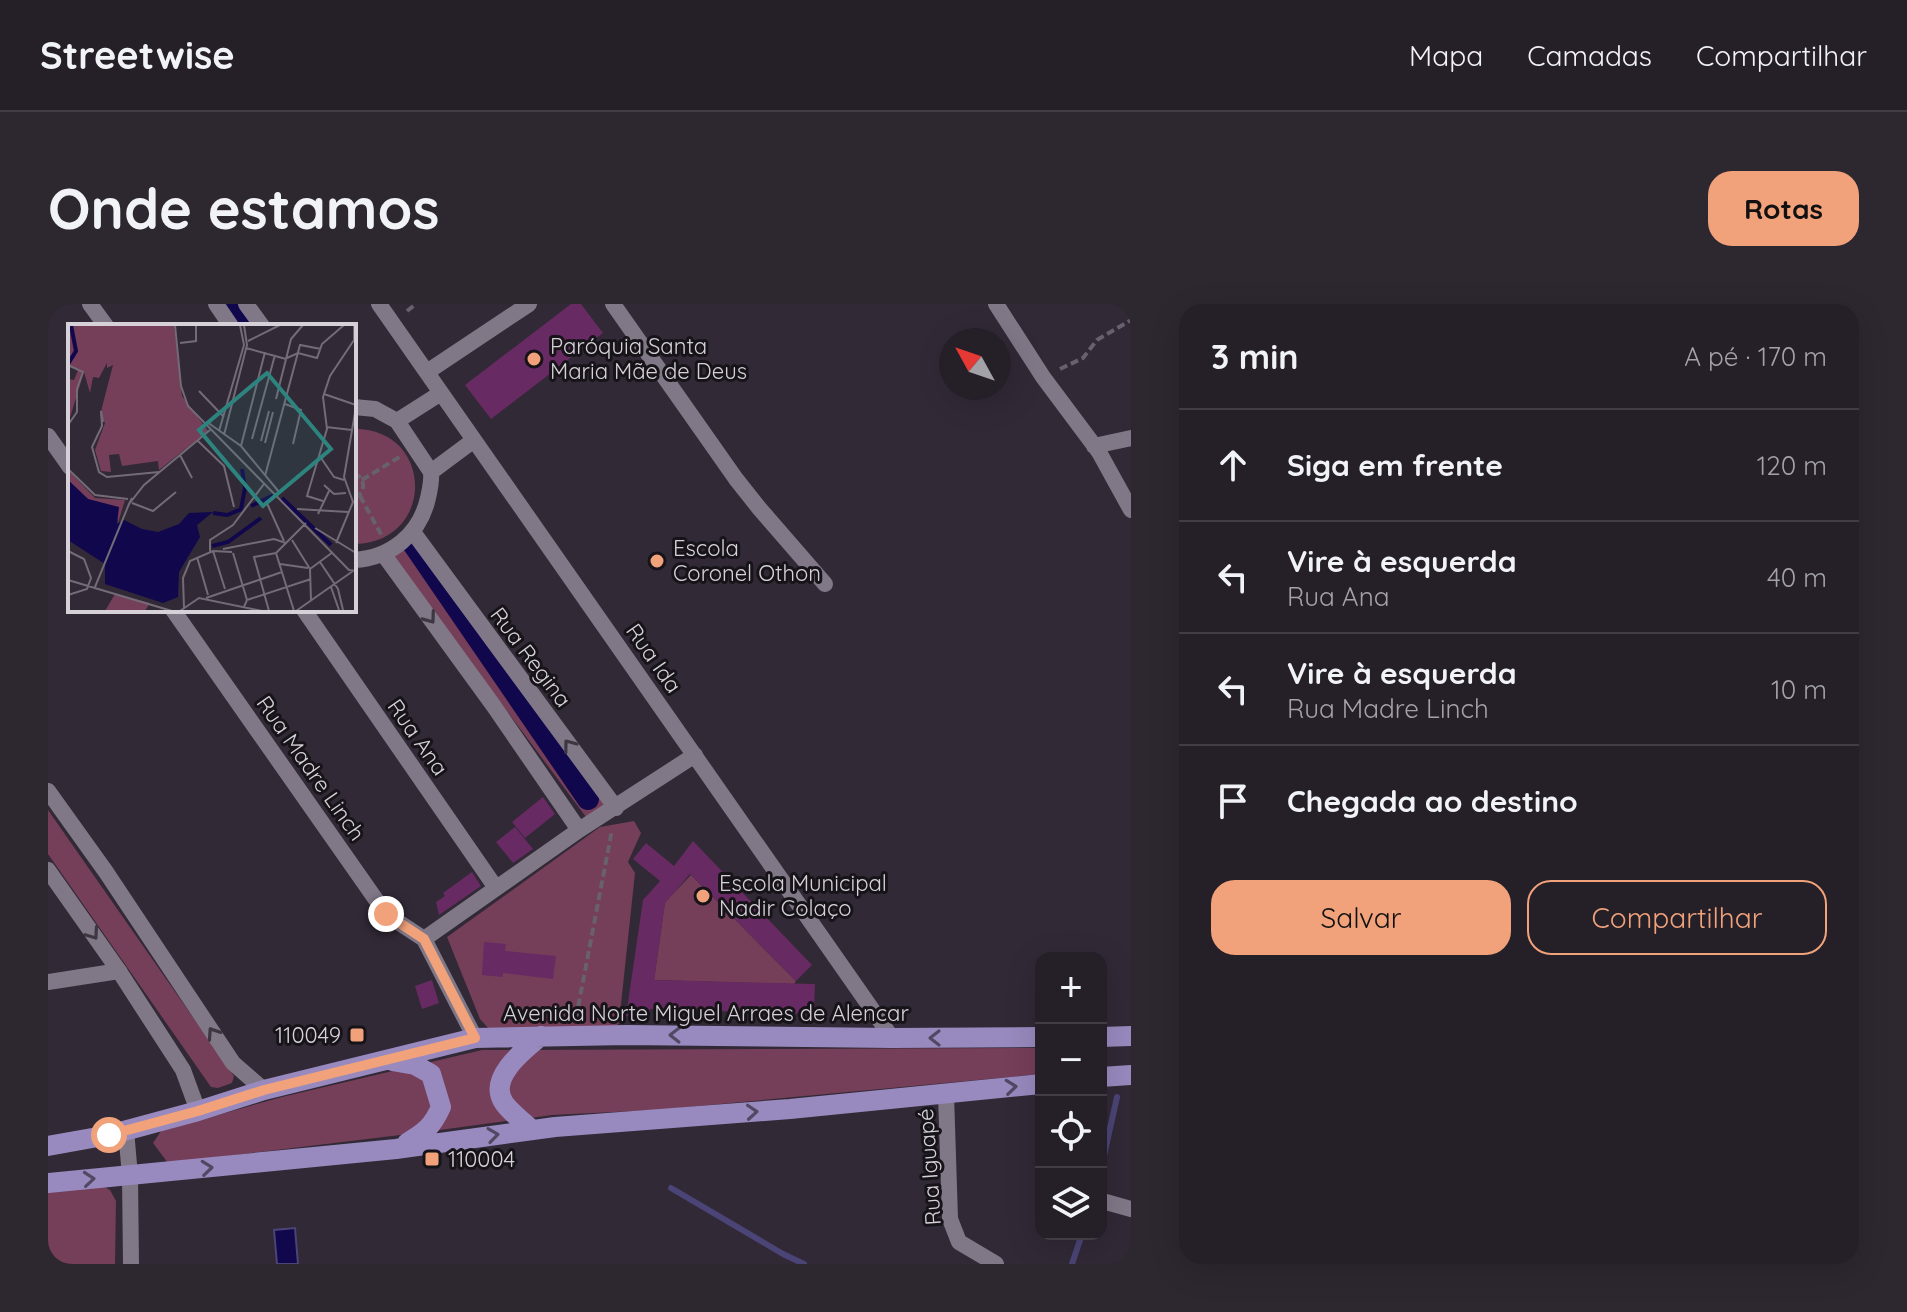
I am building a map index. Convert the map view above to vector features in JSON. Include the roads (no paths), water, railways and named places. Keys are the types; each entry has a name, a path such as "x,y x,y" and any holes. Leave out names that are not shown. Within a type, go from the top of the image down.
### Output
{"main road":[{"path":"532,1130 503,1102 500,1086 505,1070 541,1036"},
{"path":"1107,1037 1131,1036"},
{"name":"Avenida Norte Miguel Arraes de Alencar","path":"48,1146 126,1130 264,1090 475,1038 1035,1037"},
{"path":"388,1061 415,1065 431,1074 441,1107 435,1121 425,1132 396,1149"},
{"path":"1107,1077 1131,1075"},
{"path":"48,1183 396,1149 532,1130 1035,1085"}],"street":[{"path":"90,304 105,324"},
{"path":"216,304 230,324"},
{"path":"246,304 261,324"},
{"name":"Rua Ida","path":"379,304 892,1038"},
{"path":"427,372 529,304"},
{"path":"613,304 736,479 825,584"},
{"path":"996,304 1043,377 1094,446 1131,510"},
{"path":"397,421 441,393"},
{"path":"356,407 375,409 397,421 432,478 425,512 413,532 401,544 385,548 367,559 356,560"},
{"path":"48,436 68,464"},
{"path":"1094,446 1131,438"},
{"path":"431,472 474,440"},
{"name":"Rua Regina","path":"413,532 616,808"},
{"path":"385,548 579,830"},
{"name":"Rua Madre Linch","path":"175,612 386,914 424,939"},
{"name":"Rua Ana","path":"305,612 496,888"},
{"path":"475,1038 424,939 579,830 695,755"},
{"path":"48,791 106,872 233,1063 264,1090"},
{"path":"48,870 183,1070 198,1111"},
{"path":"48,982 119,971"},
{"name":"Rua Iguapé","path":"946,1094 950,1219 959,1242 996,1264"},
{"path":"126,1130 131,1264"},
{"path":"1107,1202 1131,1209"}],"waterway":[{"path":"232,304 246,324"},
{"path":"412,542 588,799"},
{"path":"1101,1168 1117,1097"},
{"path":"671,1188 804,1264"},
{"path":"1072,1264 1080,1240"}],"place":[{"name":"Paróquia Santa Maria Mãe de Deus","path":"534,359"},
{"name":"Escola Coronel Othon","path":"657,561"},
{"name":"Escola Municipal Nadir Colaço","path":"703,896"},
{"name":"110049","path":"357,1035"},
{"name":"110004","path":"432,1159"}]}
